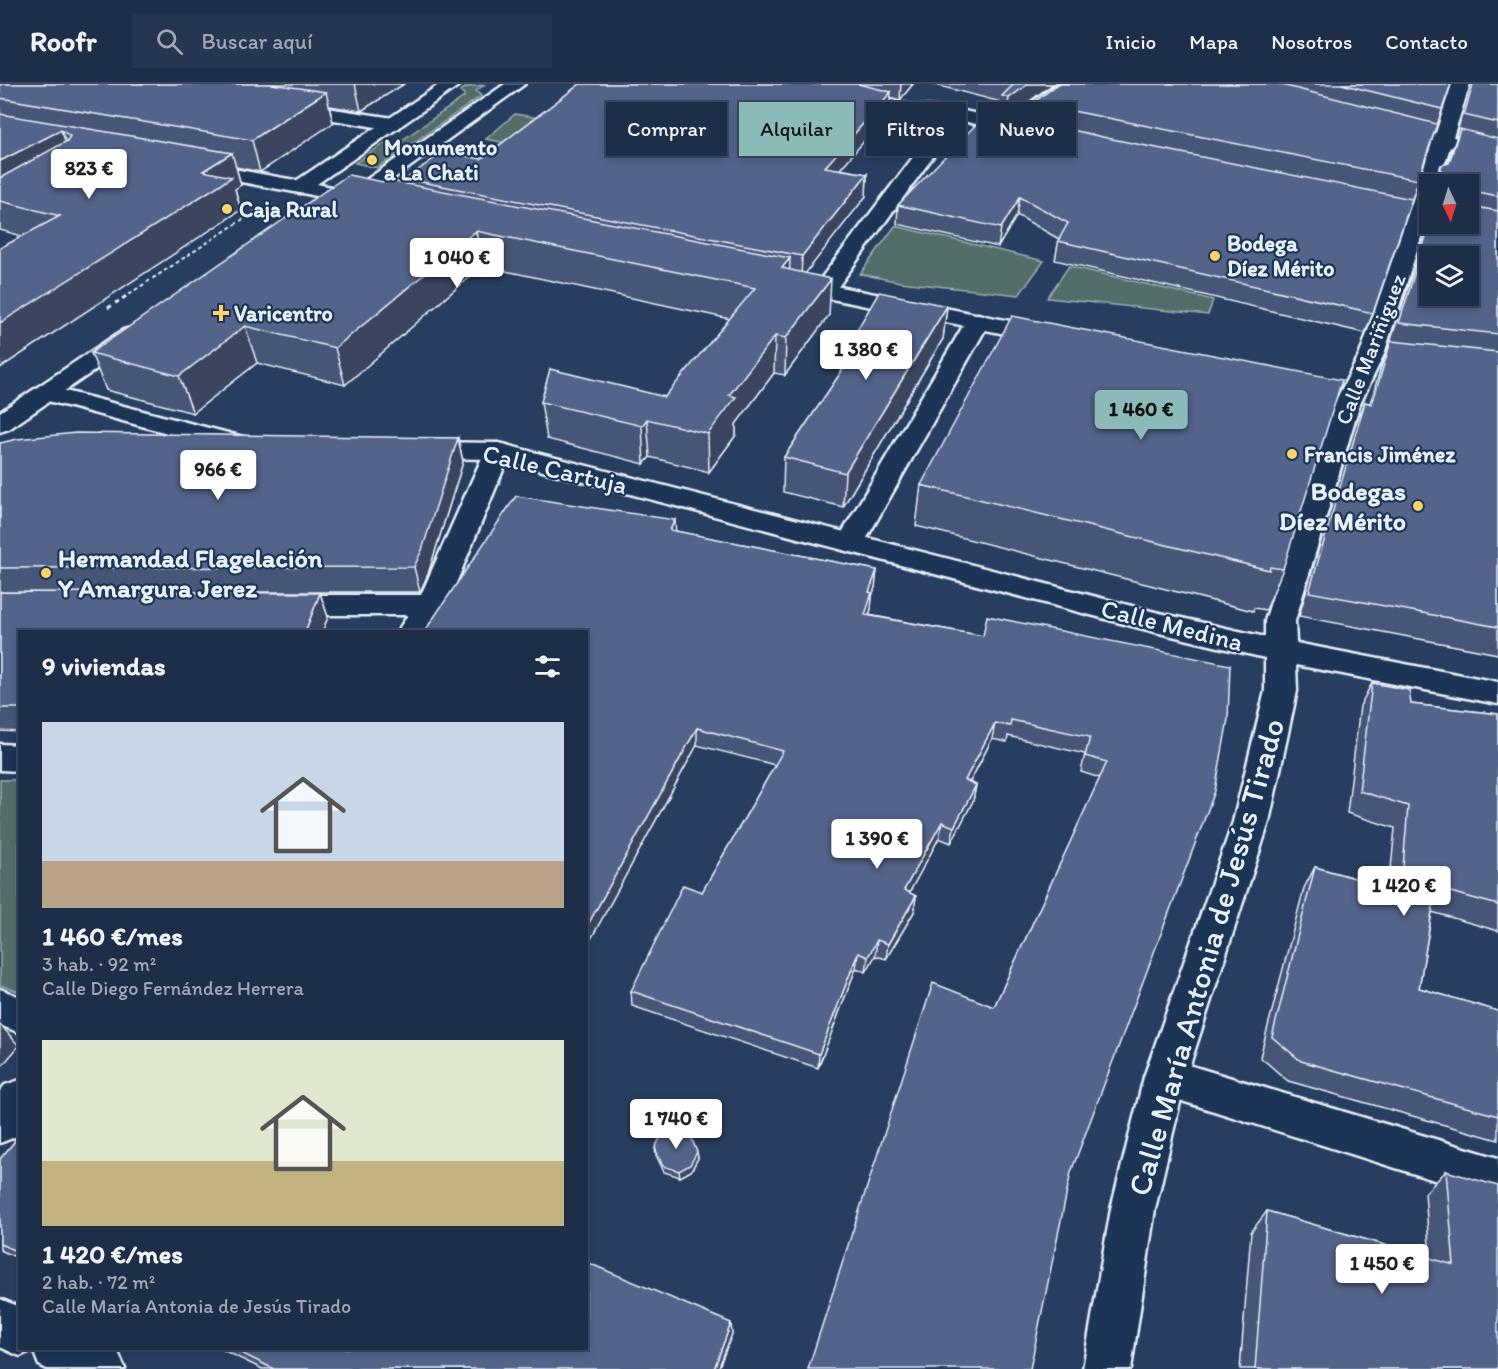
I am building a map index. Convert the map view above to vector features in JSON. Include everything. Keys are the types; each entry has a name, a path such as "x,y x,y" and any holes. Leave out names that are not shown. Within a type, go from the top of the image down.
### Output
{"street":[{"path":"300,187 452,84"},
{"path":"315,207 344,196 516,84"},
{"path":"807,84 879,102"},
{"path":"857,84 925,102"},
{"path":"1044,102 1068,84"},
{"name":"Calle Mariñiguez","path":"1434,174 1442,140 1461,84"},
{"path":"287,89 272,102 393,124"},
{"path":"1373,122 1498,154"},
{"path":"824,290 924,156"},
{"path":"170,164 385,204"},
{"path":"1397,208 1419,212"},
{"name":"Calle Mariñiguez","path":"1280,651 1280,621 1335,403 1384,356 1419,231"},
{"path":"766,279 1069,340"},
{"path":"0,424 150,321"},
{"path":"850,543 978,321"},
{"path":"1337,376 1384,356"},
{"path":"46,393 259,448 151,445"},
{"path":"0,418 25,407"},
{"name":"Calle Cartuja","path":"392,450 498,451 850,543"},
{"path":"413,630 432,605 498,451"},
{"name":"Calle Medina","path":"850,543 1155,622 1280,651 1498,693"},
{"path":"245,605 432,605"},
{"name":"Calle María Antonia de Jesús Tirado","path":"1107,1369 1133,1209 1165,1077 1251,822 1281,691 1280,651"},
{"path":"0,757 18,758"},
{"path":"0,1007 18,1014"},
{"path":"1165,1077 1498,1179"},
{"path":"0,1123 18,1101"},
{"path":"0,1323 18,1331"},
{"path":"60,1350 101,1369"}],"path":[{"path":"99,314 260,209"}],"green space":[{"path":"484,85 476,91 481,96 377,168 355,163 385,143 395,145 464,97 460,91 467,87"},
{"path":"515,114 545,119 515,145 486,139"},
{"path":"895,226 1044,261 1019,295 900,282 860,274"},
{"path":"1069,266 1213,300 1208,315 1047,298"},
{"path":"0,780 18,780 18,992 0,985"}],"building":[{"path":"1,84 271,84 326,92 252,140 0,98"},
{"path":"580,84 858,84 891,92 882,102 866,102 866,120 854,134 854,102 739,102 739,156 835,156 825,167 867,174 802,256 406,179 443,152 481,159"},
{"path":"1011,84 1028,84 1009,98 1002,96 1013,85"},
{"path":"1058,84 1278,84 1437,124 1418,180 1076,112 1076,102 1034,102"},
{"path":"1341,84 1451,84 1442,109"},
{"path":"1473,84 1498,84 1498,123 1464,115"},
{"path":"0,114 232,153 203,171 232,177 0,323 0,248 60,216 0,201 0,178 67,141 70,136 61,130 0,161"},
{"path":"978,122 978,156 1076,156 1076,131 1412,199 1373,313 1058,241 1068,223 1020,197 1001,228 898,205 945,156 966,156 966,135"},
{"path":"1460,129 1498,139 1498,196 1479,192 1479,174 1441,174 1441,165 1449,163"},
{"path":"348,175 383,182 386,180 790,258 782,268 831,279 786,338 775,336 729,395 736,397 708,434 647,419 642,426 541,402 550,369 665,397 755,288 476,231 335,348 245,326 179,376 91,353"},
{"path":"1479,208 1498,211 1498,334 1399,323 1419,259 1419,306 1479,306 1479,246 1423,246 1427,234 1479,234"},
{"path":"879,292 947,306 845,473 784,457 852,356 843,354"},
{"path":"1012,316 1342,380 1283,569 1270,567 1269,570 921,485"},
{"name":"Bodegas Díez Mérito","path":"1391,341 1498,352 1498,627 1309,592 1365,402 1372,404"},
{"path":"76,433 458,438 422,550 414,567 0,568 0,443"},
{"path":"516,496 675,520 670,530 877,570 869,592 872,593 865,615 983,636 987,616 1230,665 1228,719 1215,791 1071,1172 1030,1369 808,1369 933,983 994,1007 1107,762 1085,756 1090,737 1011,720 1010,726 995,723 965,780 976,785 954,827 942,822 904,890 916,896 888,944 877,940 868,957 858,953 819,1054 631,991 683,885 702,892 783,751 697,728 588,924 588,630 425,630"},
{"path":"0,592 320,593 306,630 18,630 18,708 0,708"},
{"path":"1372,683 1409,690 1411,704 1498,714 1498,905 1436,888 1419,988 1498,1011 1498,1116 1301,1061 1272,1037 1315,867 1401,891 1408,806 1359,791"},
{"path":"675,1128 690,1134 697,1152 690,1165 679,1171 663,1166 655,1148 662,1134"},
{"path":"18,1137 18,1252 0,1244 0,1159"},
{"path":"1446,1171 1498,1186 1498,1369 1255,1369 1267,1211 1454,1265"},
{"path":"588,1263 731,1323 714,1369 274,1369 235,1350 588,1350"}],"place":[{"name":"Monumento a La Chati","path":"372,160"},
{"name":"Caja Rural","path":"227,209"},
{"name":"Bodega Díez Mérito","path":"1215,256"},
{"name":"Varicentro","path":"221,313"},
{"name":"Francis Jiménez","path":"1292,454"},
{"name":"Bodegas Díez Mérito","path":"1418,506"},
{"name":"Hermandad Flagelación Y Amargura Jerez","path":"46,573"}]}
